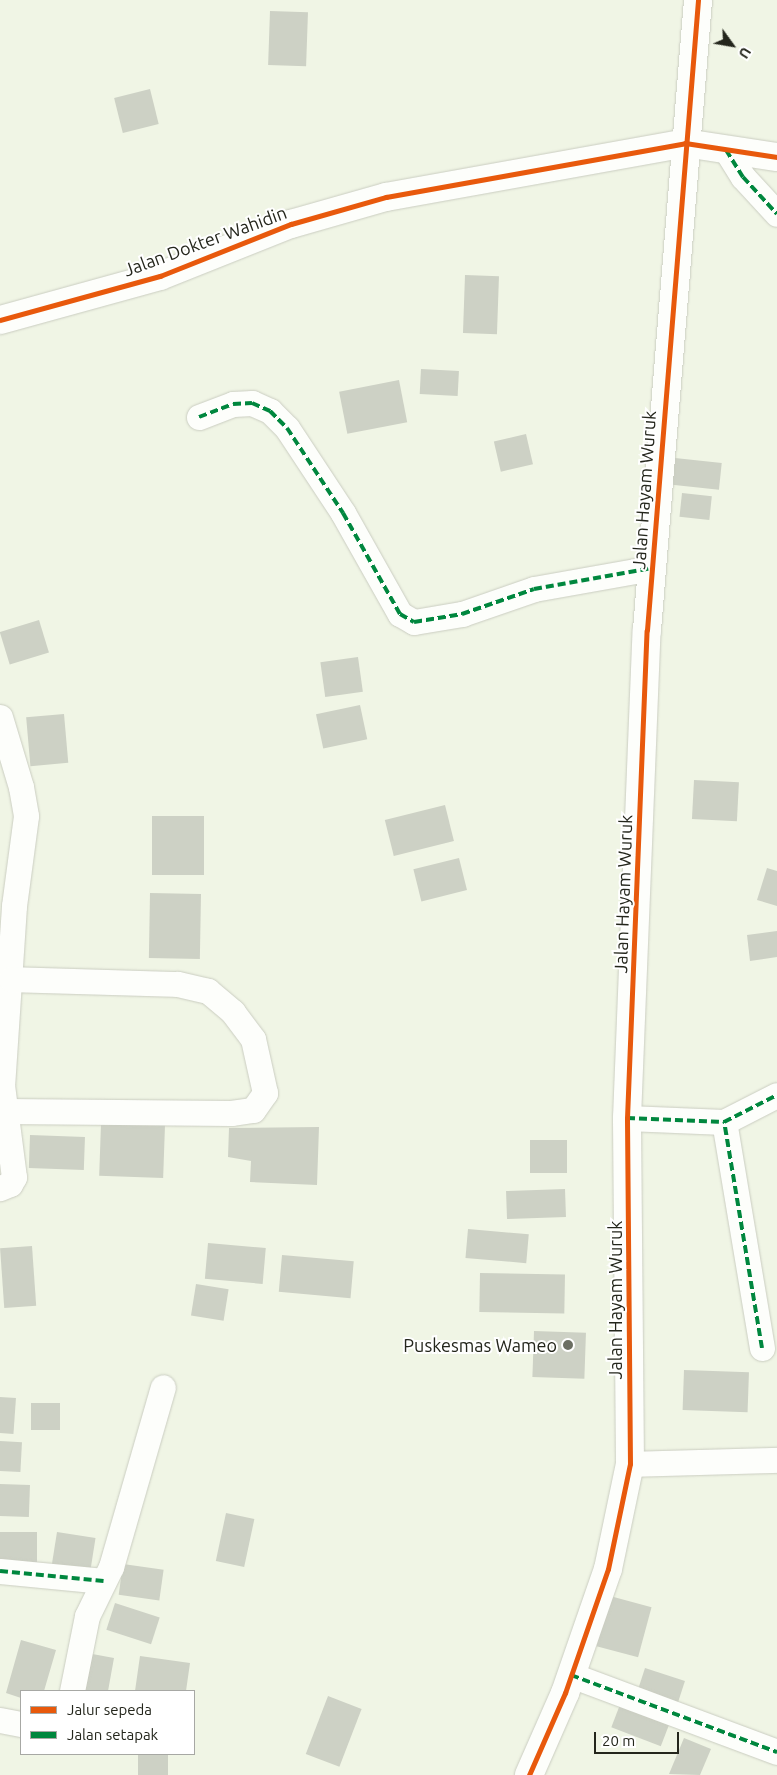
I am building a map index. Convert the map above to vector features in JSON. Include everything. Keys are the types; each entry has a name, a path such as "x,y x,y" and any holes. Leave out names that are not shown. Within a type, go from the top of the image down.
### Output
{"street":[{"name":"Jalan Hayam Wuruk","path":"529,1775 571,1675 608,1569 630,1464 627,1118 652,568 698,0"},
{"name":"Jalan Dokter Wahidin","path":"0,320 160,276 291,224 386,197 685,143 777,157"},
{"path":"726,150 743,176 777,214"},
{"path":"199,417 242,403 252,403 270,411 287,428 343,513 400,614 414,622 462,614 534,589 652,568"},
{"path":"0,717 21,787 26,816 14,906 11,980 2,1085 14,1177 10,1184 0,1188"},
{"path":"5,1111 231,1113 252,1110 265,1093 253,1039 233,1012 208,991 177,984 11,980"},
{"path":"627,1118 724,1122 777,1095"},
{"path":"724,1122 762,1348"},
{"path":"72,1690 82,1636 104,1581 163,1387"},
{"path":"630,1464 777,1460"},
{"path":"0,1571 104,1581"},
{"path":"571,1675 777,1752"},
{"path":"0,1720 20,1724"}],"building":[{"path":"270,11 308,12 306,66 268,65"},
{"path":"150,89 159,124 123,133 114,98"},
{"path":"465,275 499,276 497,334 463,333"},
{"path":"421,369 459,371 458,396 420,394"},
{"path":"399,380 407,422 347,434 339,392"},
{"path":"526,434 533,464 501,472 494,441"},
{"path":"675,458 722,463 719,490 672,485"},
{"path":"682,493 712,496 709,520 679,517"},
{"path":"39,620 49,653 10,665 0,632"},
{"path":"358,657 363,692 325,697 320,662"},
{"path":"360,705 367,739 323,749 316,714"},
{"path":"64,714 68,763 30,766 26,717"},
{"path":"694,780 739,782 737,821 692,819"},
{"path":"445,805 454,841 394,856 385,820"},
{"path":"152,816 204,816 204,875 152,875"},
{"path":"459,858 467,890 421,901 413,869"},
{"path":"767,868 777,871 777,906 757,900"},
{"path":"150,893 201,894 200,959 149,958"},
{"path":"777,931 777,957 750,961 747,935"},
{"path":"101,1123 165,1125 163,1178 99,1176"},
{"path":"319,1127 317,1185 250,1182 251,1161 228,1157 229,1128"},
{"path":"30,1135 85,1137 84,1170 29,1168"},
{"path":"530,1140 567,1140 567,1173 530,1173"},
{"path":"565,1189 566,1217 507,1219 506,1191"},
{"path":"468,1229 529,1234 526,1263 465,1258"},
{"path":"208,1243 266,1248 263,1284 205,1279"},
{"path":"32,1246 36,1306 4,1308 0,1248"},
{"path":"282,1255 354,1261 351,1298 279,1292"},
{"path":"480,1273 565,1274 564,1313 479,1312"},
{"path":"196,1284 229,1289 224,1321 191,1316"},
{"path":"534,1331 586,1333 584,1379 532,1377"},
{"path":"684,1370 749,1372 748,1412 683,1410"},
{"path":"0,1397 16,1398 13,1434 0,1433"},
{"path":"31,1403 60,1403 60,1430 31,1430"},
{"path":"0,1441 22,1442 20,1472 0,1471"},
{"path":"0,1484 30,1485 29,1517 0,1516"},
{"path":"226,1513 254,1519 244,1567 216,1561"},
{"path":"0,1532 37,1532 37,1562 0,1562"},
{"path":"57,1532 96,1538 90,1574 51,1568"},
{"path":"123,1564 164,1570 159,1600 119,1595"},
{"path":"610,1596 652,1607 638,1657 597,1646"},
{"path":"115,1603 160,1618 151,1644 106,1630"},
{"path":"21,1640 56,1650 44,1690 20,1690 20,1698 6,1693"},
{"path":"87,1653 114,1658 108,1690 79,1690"},
{"path":"140,1656 190,1663 186,1690 135,1690"},
{"path":"645,1668 685,1681 677,1706 637,1693"},
{"path":"328,1696 362,1709 339,1767 306,1754"},
{"path":"621,1702 670,1721 661,1746 611,1727"},
{"path":"684,1738 711,1749 700,1775 669,1774"},
{"path":"138,1755 168,1755 168,1775 138,1775"}],"marked path":[{"path":"726,150 743,177 777,214"},
{"path":"199,417 233,404 252,403 270,411 287,428 343,513 400,614 414,622 462,614 534,589 652,568"},
{"path":"762,1348 724,1122 777,1095"},
{"path":"627,1118 724,1122"},
{"path":"0,1571 104,1581"},
{"path":"571,1675 777,1752"}],"cycle path":[{"path":"529,1775 565,1693 608,1569 630,1464 627,1118 647,630 698,0"},
{"path":"0,320 160,276 291,224 386,197 685,143 777,157"}],"place":[{"name":"Puskesmas Wameo","path":"568,1345"}]}
